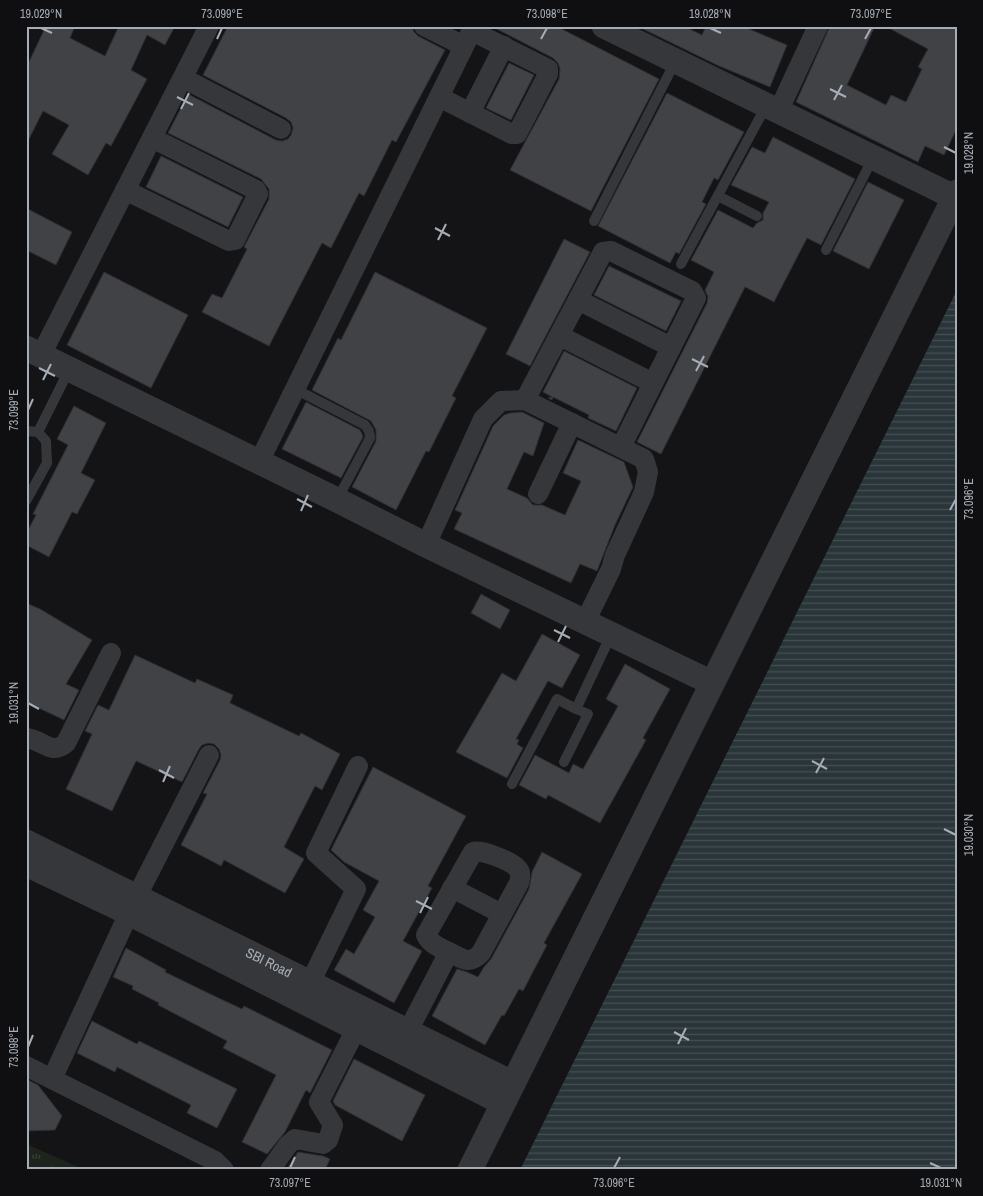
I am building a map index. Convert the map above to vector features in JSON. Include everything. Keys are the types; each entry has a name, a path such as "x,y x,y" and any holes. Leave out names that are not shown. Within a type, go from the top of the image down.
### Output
{"street":[{"path":"209,26 125,190 34,352 712,683"},
{"path":"424,26 470,34 504,46 548,69 548,74 517,134 512,134 439,97"},
{"path":"470,1170 955,194 873,158 604,26"},
{"path":"772,109 818,26"},
{"path":"259,462 470,34"},
{"path":"470,113 504,46"},
{"path":"182,78 281,129"},
{"path":"125,190 229,241 234,240 258,194 256,190 152,138"},
{"path":"525,400 560,336 602,252 611,251 692,291 696,298 621,447"},
{"path":"578,300 671,347"},
{"path":"560,336 653,383"},
{"path":"426,545 483,420 501,401 525,400 644,459 648,472 644,492 615,555 611,569 585,622"},
{"path":"538,494 572,423"},
{"path":"26,738 33,739 55,749 60,748 66,742 111,653"},
{"path":"52,1079 133,905 209,755"},
{"path":"310,983 356,889 316,853 358,766"},
{"name":"SBI Road","path":"26,842 133,905 356,1029 508,1093"},
{"path":"478,850 518,868 521,874 519,883 476,959 468,961 449,952 428,940 426,935 452,888 473,852 478,850"},
{"name":"SBI Road","path":"26,864 133,905 310,983 408,1031 508,1093"},
{"path":"452,888 502,914"},
{"path":"408,1031 449,952"},
{"path":"270,1170 295,1138 323,1144 328,1140 333,1125 319,1102 356,1029"},
{"path":"26,1066 215,1161 224,1170"}],"lane":[{"path":"594,221 675,62"},
{"path":"681,264 718,196 772,109"},
{"path":"826,250 873,158"},
{"path":"718,196 757,216"},
{"path":"38,432 70,369"},
{"path":"296,389 365,425 369,431 370,438 338,500"},
{"path":"26,431 38,432 46,440 47,463 26,501"},
{"path":"576,709 612,634"},
{"path":"512,784 557,699 588,714 564,762"}],"green space":[{"path":"26,1144 85,1170 26,1170"}],"shaded area":[{"path":"957,290 957,1170 520,1170"}],"building":[{"path":"46,26 75,26 70,38 105,56 119,26 175,26 165,45 147,35 131,70 147,79 111,146 106,143 88,175 52,154 69,125 43,111 26,145 26,68"},
{"path":"228,26 412,26 418,36 445,50 396,142 392,140 364,196 359,193 331,248 322,243 269,346 202,312 212,294 222,298 247,249 244,247 269,199 269,189 261,179 168,133 188,94 276,140 288,139 291,135 293,128 291,122 286,118 203,75"},
{"path":"491,26 556,26 659,79 591,211 510,170 559,79 560,69 558,63 553,58"},
{"path":"637,26 683,26 702,35 706,26 742,26 787,45 770,87 719,66"},
{"path":"830,26 875,26 847,85 886,105 891,95 906,102 922,69 918,67 928,49 885,26 957,26 957,128 944,155 925,146 918,162 796,102"},
{"path":"509,63 534,75 511,120 486,108"},
{"path":"667,93 744,132 718,180 714,178 702,202 706,204 679,254 676,252 670,263 598,226"},
{"path":"773,137 855,179 821,245 807,238 774,302 745,287 661,454 637,442 707,303 708,297 705,290 714,272 691,260 718,210 753,228 763,220 763,213 769,202 731,185 752,147 765,153"},
{"path":"161,156 243,197 228,227 146,187"},
{"path":"868,182 904,200 869,269 833,251"},
{"path":"26,208 72,232 56,265 26,250"},
{"path":"564,239 590,252 530,366 506,354"},
{"path":"609,266 681,301 666,331 594,295"},
{"path":"104,272 188,315 151,388 67,345"},
{"path":"375,272 487,328 452,396 456,398 429,452 426,451 396,510 352,487 376,441 376,430 371,421 312,390 338,338 341,340"},
{"path":"564,351 637,388 616,431 588,418 589,415 553,397 552,400 548,398 552,397 543,392"},
{"path":"306,402 360,430 362,434 363,437 341,478 282,449"},
{"path":"74,406 106,423 81,473 95,480 77,514 72,512 49,557 26,545 26,534 36,515 33,514 68,445 57,439"},
{"path":"522,412 544,423 533,456 524,452 507,489 527,498 533,505 542,505 565,515 581,481 563,473 578,440 624,462 633,487 615,525 597,571 580,564 571,583 454,529 462,513 455,510 493,426 504,415"},
{"path":"481,594 510,610 500,629 471,613"},
{"path":"26,603 40,609 92,640 66,684 79,690 64,720 26,702"},
{"path":"542,634 580,655 562,688 548,681 516,739 519,740 517,744 523,748 507,778 456,752 502,673 516,681"},
{"path":"135,655 195,683 197,679 233,695 230,703 299,736 301,733 340,754 322,790 315,786 284,847 304,859 285,893 224,860 221,866 181,845 207,794 203,793 220,760 219,749 214,744 202,745 182,782 136,761 112,811 66,789 92,734 85,731 98,705 109,710"},
{"path":"625,664 670,689 643,738 646,740 600,823 548,795 546,799 519,785 535,755 569,773 573,764 583,769 618,706 606,699"},
{"path":"373,767 466,816 428,886 432,888 403,941 422,951 394,1003 334,970 346,949 354,954 375,917 363,910 379,881 344,862 331,850"},
{"path":"542,852 582,874 544,943 547,945 523,991 519,989 485,1045 432,1016 457,969 478,977 491,959 529,889 532,872"},
{"path":"126,948 166,970 165,972 242,1009 244,1006 332,1050 310,1093 306,1090 285,1132 267,1154 242,1142 276,1075 223,1048 227,1041 158,1005 159,1003 132,989 133,986 113,977"},
{"path":"92,1021 137,1044 139,1041 237,1089 217,1128 187,1113 191,1105 117,1067 115,1072 77,1053"},
{"path":"354,1059 425,1095 402,1141 335,1105 333,1101"},
{"path":"26,1079 38,1085 62,1116 55,1130 26,1131"},
{"path":"298,1152 330,1159 325,1170 286,1170"}]}
